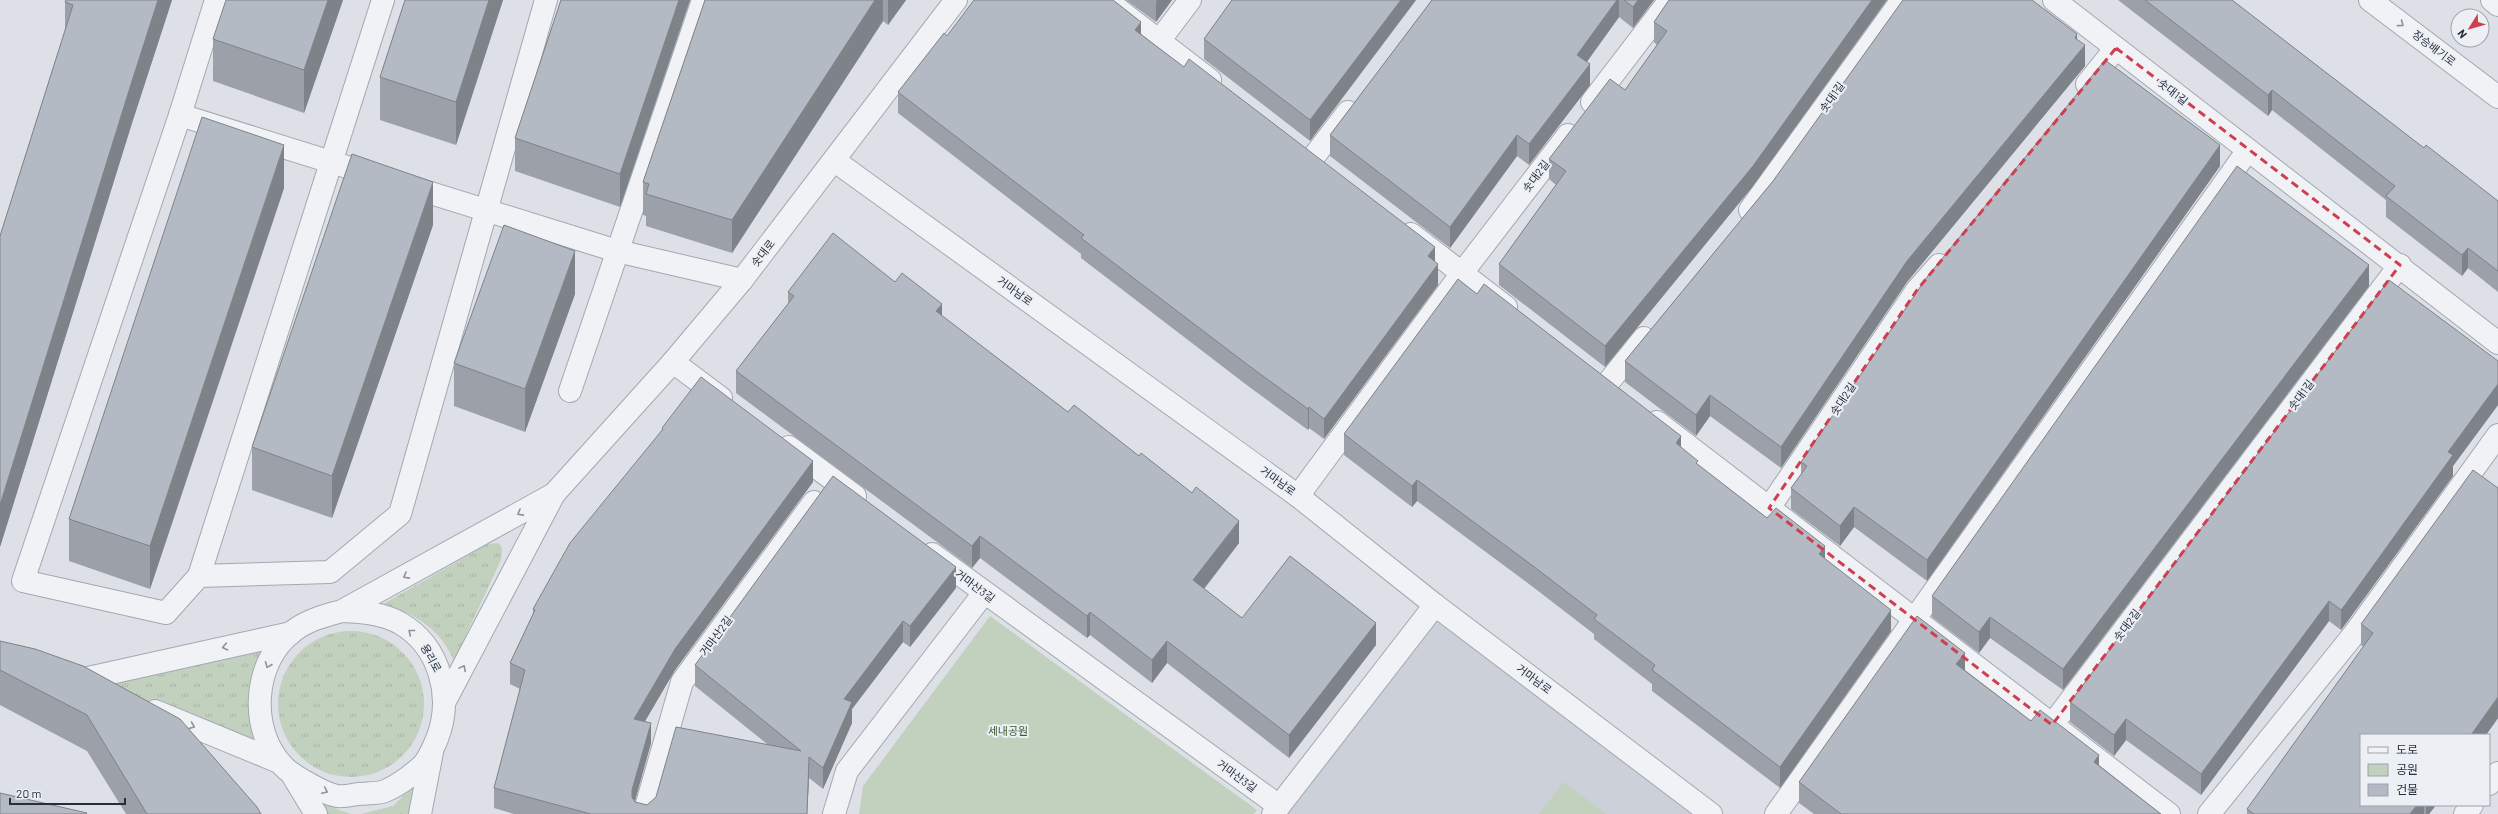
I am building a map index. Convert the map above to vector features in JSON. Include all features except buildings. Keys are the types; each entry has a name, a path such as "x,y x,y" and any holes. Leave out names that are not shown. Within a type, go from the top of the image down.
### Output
{"street":[{"path":"216,0 180,115 23,581 166,613 199,576 383,0"},
{"path":"199,576 330,572 400,514 546,0"},
{"path":"570,391 703,0"},
{"name":"솟대로","path":"554,494 673,362 742,280 835,161 956,0"},
{"path":"1106,0 1226,93"},
{"path":"1159,41 1190,0"},
{"name":"솟대2길","path":"1298,496 1462,273 1670,0"},
{"name":"솟대1길","path":"1738,225 1763,194 1902,0"},
{"name":"솟대1길","path":"2054,0 2498,343"},
{"name":"장승배기로","path":"2370,0 2498,97"},
{"path":"2492,0 2498,5"},
{"path":"2077,97 2116,48"},
{"path":"1312,159 1360,95"},
{"path":"180,115 617,251 742,280"},
{"path":"1294,145 1331,173"},
{"path":"1776,814 2062,408 2248,150"},
{"name":"거마남로","path":"835,161 1298,496 1435,605 1711,814"},
{"path":"1394,221 1525,321"},
{"name":"솟대2길","path":"1768,508 1917,290 1952,248"},
{"name":"솟대1길","path":"2202,525 2400,266"},
{"path":"1607,384 1657,323"},
{"path":"673,362 736,409"},
{"path":"1588,369 2169,814"},
{"path":"2209,814 2356,633 2498,435"},
{"path":"774,436 869,507"},
{"name":"거마산2길","path":"644,814 682,682 831,478"},
{"path":"342,611 554,494"},
{"path":"444,703 554,494"},
{"name":"솟대2길","path":"2052,725 2202,525"},
{"name":"거마산3길","path":"914,540 1276,810"},
{"path":"834,814 847,771 984,593"},
{"path":"1276,810 1435,605"},
{"name":"용리로","path":"136,703 286,769 337,796 384,792 423,765 433,748 444,721 444,689 438,666 420,639 400,623 375,614 342,611 311,620 291,633 270,659 262,680 259,712 264,733 286,769 316,814"},
{"path":"79,680 291,633"},
{"path":"57,676 79,680 114,694"},
{"path":"420,814 433,748"},
{"path":"2490,783 2498,772"},
{"path":"2465,814 2471,806"}],"highlighted area":[{"path":"2116,48 2400,265 2052,725 1769,508 1917,290"}],"shaded area":[{"path":"1435,605 1711,814 1280,814"}],"green space":[{"path":"499,543 502,549 501,560 454,661 442,640 426,624 406,612 383,604 488,544"},
{"name":"세내공원","path":"990,616 1257,810 1254,814 859,814 863,786"},
{"path":"344,631 358,631 386,639 398,647 408,657 419,676 423,690 423,718 416,739 408,751 398,761 379,772 358,777 344,777 316,769 304,761 294,751 283,732 278,711 278,697 286,669 294,657 304,647 323,636"},
{"path":"274,645 255,672 250,684 248,695 252,719 264,748 114,688 114,681"},
{"path":"422,777 417,814 361,814 393,806"},
{"path":"1564,782 1606,814 1539,814"},
{"path":"311,794 339,810 352,814 322,814"}]}
